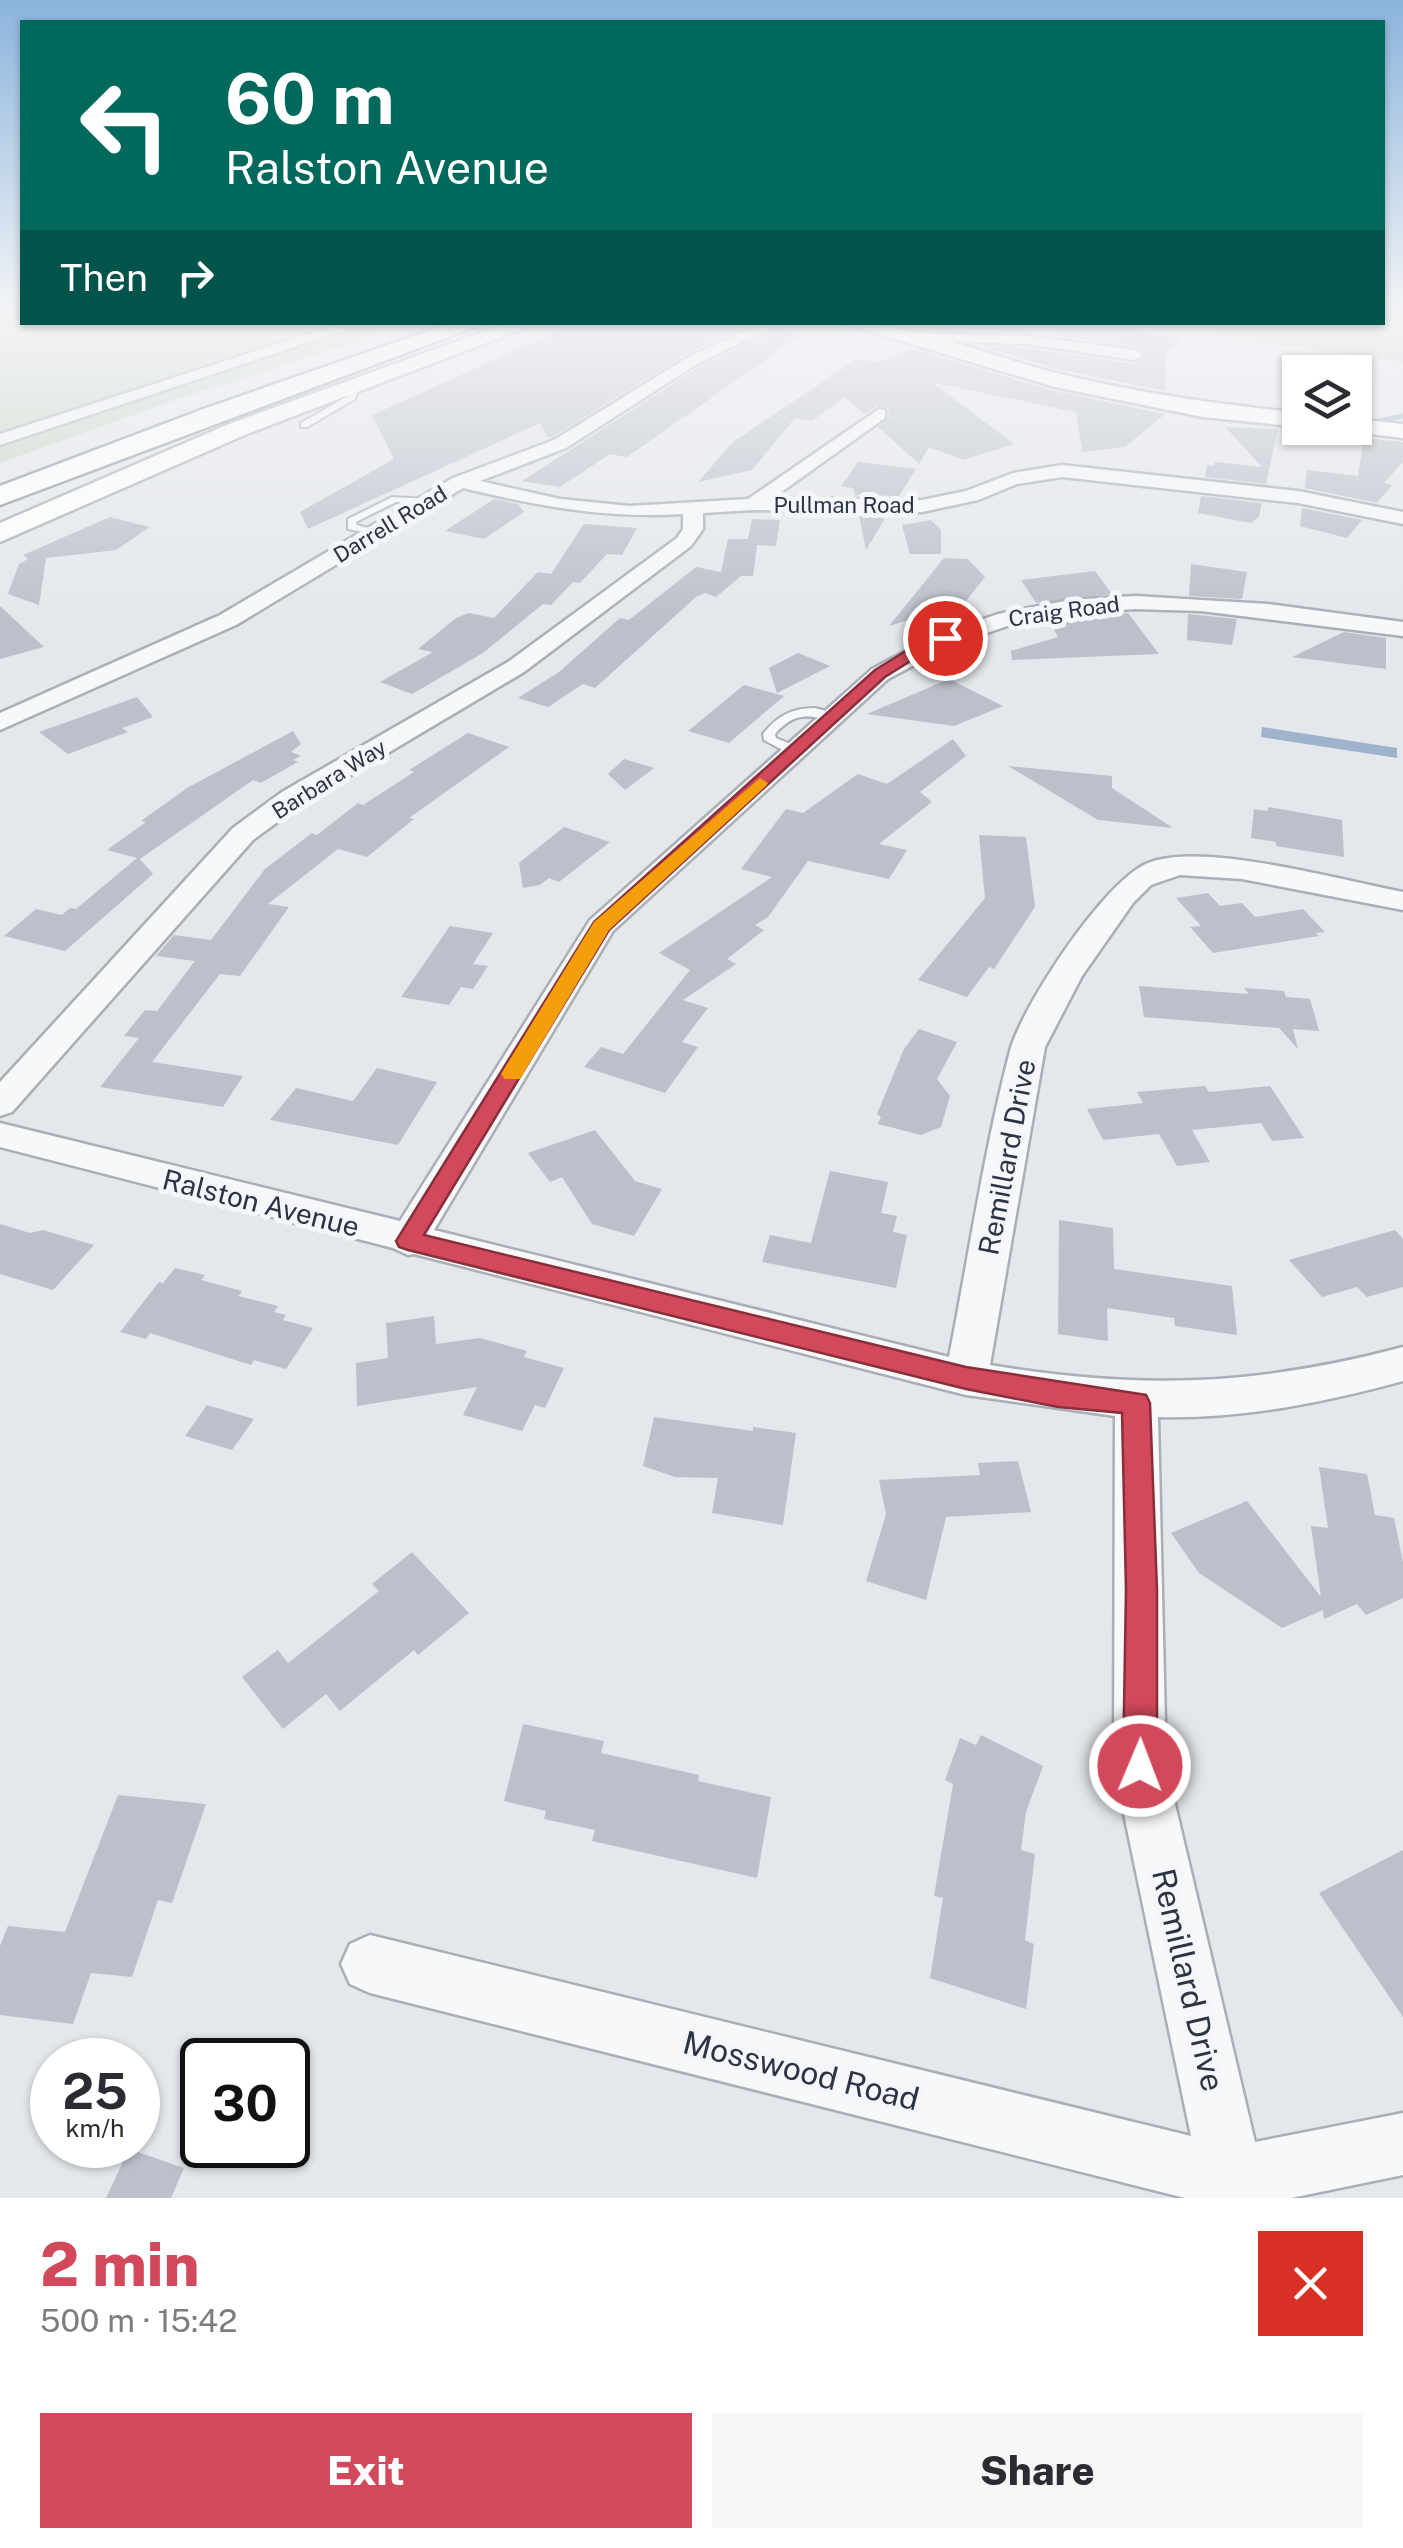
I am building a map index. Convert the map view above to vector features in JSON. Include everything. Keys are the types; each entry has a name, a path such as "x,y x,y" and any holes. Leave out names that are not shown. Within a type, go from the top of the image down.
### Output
{"highway":[{"path":"0,463 130,417"},
{"path":"0,496 206,417"}],"main road":[{"path":"0,532 160,461 273,417"},
{"path":"1372,428 1403,431"}],"street":[{"path":"0,440 69,417"},
{"name":"Darrell Road","path":"0,722 228,620 460,482 560,444 604,417"},
{"path":"753,504 875,417"},
{"name":"Pullman Road","path":"460,482 490,492 605,511 753,504 922,506 971,496 1013,478 1062,471 1298,498 1403,518"},
{"name":"Barbara Way","path":"0,1104 243,834 292,798 516,668 684,542 693,529 694,508"},
{"name":"Craig Road","path":"408,1241 601,926 880,674 919,649 1016,615 1073,605 1169,600 1403,629"},
{"name":"Remillard Drive","path":"966,1378 1028,1047 1048,1002 1127,890 1157,869 1210,866 1403,901"},
{"name":"Ralston Avenue","path":"0,1136 966,1378 1058,1395 1136,1403 1287,1394 1403,1364"},
{"name":"Remillard Drive","path":"1136,1403 1142,1590 1140,1766 1233,2188"},
{"name":"Mosswood Road","path":"370,1964 1233,2188"},
{"path":"1233,2188 1403,2144"}],"lane":[{"path":"304,425 318,417"}],"green space":[{"path":"0,417 129,417 0,463"}],"water":[{"path":"1262,727 1397,748 1397,758 1261,737"}],"building":[{"path":"373,417 585,417 548,438 540,423 308,529 300,512 394,459"},
{"path":"622,417 685,417 627,457 610,454 560,487 522,481"},
{"path":"771,417 818,417 812,421 795,418 752,470 698,482 734,441"},
{"path":"977,417 1014,444 963,460 929,447 919,464 878,427 889,418"},
{"path":"1077,417 1162,417 1125,447 1082,452"},
{"path":"1225,427 1278,429 1266,484 1205,477 1207,465 1214,466 1215,462 1262,467"},
{"path":"1372,439 1403,442 1403,462 1384,483 1392,485 1377,503 1305,488 1307,470 1358,476 1363,445 1372,445"},
{"path":"858,462 916,469 899,496 855,495 853,488 841,486"},
{"path":"1201,496 1262,503 1259,517 1251,523 1198,513"},
{"path":"494,499 518,504 524,512 484,539 445,531"},
{"path":"1302,508 1362,520 1347,538 1300,526"},
{"path":"859,515 887,515 866,550"},
{"path":"110,517 150,527 116,550 46,558 39,605 8,594 19,564 28,559 23,555"},
{"path":"752,519 780,520 776,546 757,545 753,576 741,576 716,597 705,593 696,597 595,688 583,684 548,707 518,698 559,672 620,618 629,620 696,567 721,572 728,539 748,539"},
{"path":"931,520 941,530 941,554 910,554 902,525"},
{"path":"584,524 637,528 622,555 607,554 580,583 573,582 551,605 543,604 483,653 412,694 380,682 433,652 418,649 456,618 469,613 494,618 538,572 551,574"},
{"path":"944,558 968,559 985,577 962,606 941,602 932,613 889,626"},
{"path":"1191,564 1247,572 1242,599 1189,596"},
{"path":"1095,571 1112,594 1036,603 1021,580"},
{"path":"0,606 44,647 0,659"},
{"path":"1128,613 1159,654 1012,660 1011,651 1058,637 1054,630 1068,626 1048,621"},
{"path":"1188,614 1237,619 1232,645 1187,640"},
{"path":"1344,632 1386,638 1386,669 1292,657"},
{"path":"798,653 830,666 777,693 769,668"},
{"path":"949,679 1003,706 954,726 867,714"},
{"path":"744,685 784,696 729,743 688,731"},
{"path":"137,697 153,717 122,728 128,732 68,754 39,732"},
{"path":"293,731 301,744 291,752 301,756 293,760 298,762 261,783 253,780 140,859 153,874 65,951 4,936 36,909 62,915 70,908 76,909 137,858 107,850 146,822 141,821 187,788"},
{"path":"468,733 509,747 409,818 414,819 367,857 338,849 268,904 289,907 240,976 220,974 152,1062 243,1076 223,1107 100,1087 139,1038 124,1036 145,1010 157,1011 195,961 156,956 174,935 211,940 265,869 312,833 317,835 358,803 363,805"},
{"path":"953,739 966,756 920,792 932,802 879,844 907,850 889,879 808,861 768,917 755,925 764,930 727,959 736,964 683,1000 708,1008 682,1042 698,1047 665,1093 584,1067 601,1047 623,1054 690,970 659,953 772,877 741,869 786,809 803,813 858,774 887,784"},
{"path":"624,759 654,768 625,790 608,774"},
{"path":"1008,766 1112,776 1112,788 1173,828 1098,820"},
{"path":"1268,807 1342,820 1344,857 1251,838 1254,809 1268,811"},
{"path":"564,827 610,842 559,882 549,878 540,885 523,888 519,863"},
{"path":"979,835 1026,837 1035,907 994,969 989,967 967,997 918,980 985,898"},
{"path":"1208,893 1220,906 1242,903 1255,917 1303,909 1325,932 1213,953 1190,927 1201,926 1176,898"},
{"path":"450,926 493,933 473,964 488,966 473,989 461,987 449,1005 401,997"},
{"path":"1139,986 1249,994 1244,988 1284,991 1286,997 1310,999 1319,1031 1293,1029 1298,1049 1279,1028 1144,1017"},
{"path":"919,1029 957,1042 937,1079 950,1096 941,1127 921,1135 878,1124 881,1117 877,1114 904,1049"},
{"path":"377,1068 437,1082 398,1145 270,1120 296,1088 353,1101"},
{"path":"1205,1086 1209,1092 1270,1086 1304,1138 1272,1141 1261,1123 1192,1130 1210,1162 1177,1166 1159,1134 1103,1140 1087,1109 1143,1103 1137,1092"},
{"path":"595,1130 635,1181 662,1189 634,1236 592,1224 562,1177 550,1182 528,1153"},
{"path":"830,1171 888,1182 881,1213 897,1216 893,1232 907,1235 896,1288 762,1262 770,1235 811,1243"},
{"path":"1059,1220 1113,1228 1114,1269 1232,1286 1237,1335 1175,1326 1174,1318 1107,1308 1108,1341 1058,1334"},
{"path":"0,1224 30,1233 43,1230 94,1245 53,1290 0,1274"},
{"path":"1395,1230 1403,1239 1403,1287 1367,1297 1357,1287 1322,1297 1289,1260"},
{"path":"175,1268 205,1275 201,1280 242,1291 238,1296 278,1306 274,1312 286,1315 283,1320 313,1328 286,1369 254,1360 251,1365 150,1333 146,1339 120,1332 159,1282 163,1283"},
{"path":"434,1316 436,1344 480,1338 527,1351 524,1357 564,1368 545,1408 535,1405 522,1431 463,1415 477,1387 357,1406 356,1363 388,1358 386,1323"},
{"path":"207,1405 254,1419 232,1450 185,1436"},
{"path":"654,1417 796,1433 783,1525 712,1513 718,1478 675,1477 643,1466"},
{"path":"1018,1461 1031,1512 946,1517 926,1600 866,1581 886,1514 879,1480 980,1475 978,1463"},
{"path":"1319,1467 1367,1474 1375,1515 1394,1518 1403,1562 1403,1598 1366,1615 1357,1604 1324,1619 1323,1610 1282,1628 1199,1573 1171,1533 1247,1501 1321,1597 1311,1526 1328,1528"},
{"path":"412,1552 469,1613 418,1655 414,1650 340,1711 326,1694 283,1729 242,1677 278,1650 288,1663 379,1591 372,1584"},
{"path":"523,1724 604,1741 601,1753 699,1775 698,1781 771,1797 757,1878 592,1841 595,1830 544,1819 546,1811 504,1801"},
{"path":"981,1735 1043,1766 1026,1812 1021,1850 1035,1854 1025,1940 1034,1944 1026,2009 930,1978 943,1898 934,1896 953,1784 945,1780 960,1738 976,1745"},
{"path":"118,1795 206,1804 172,1903 158,1900 132,1977 91,1973 73,2024 0,2015 0,1946 8,1926 65,1932"},
{"path":"1403,1850 1403,2017 1319,1893"},
{"path":"160,2160 184,2168 171,2198 106,2198 120,2168 160,2168"}],"waterway":[{"path":"1378,421 1400,417"}],"slow traffic":[{"path":"513,1074 601,926 760,783"}],"route":[{"path":"945,638 880,674 601,926 408,1241 966,1378 1058,1395 1136,1403 1142,1590 1140,1766"}]}
